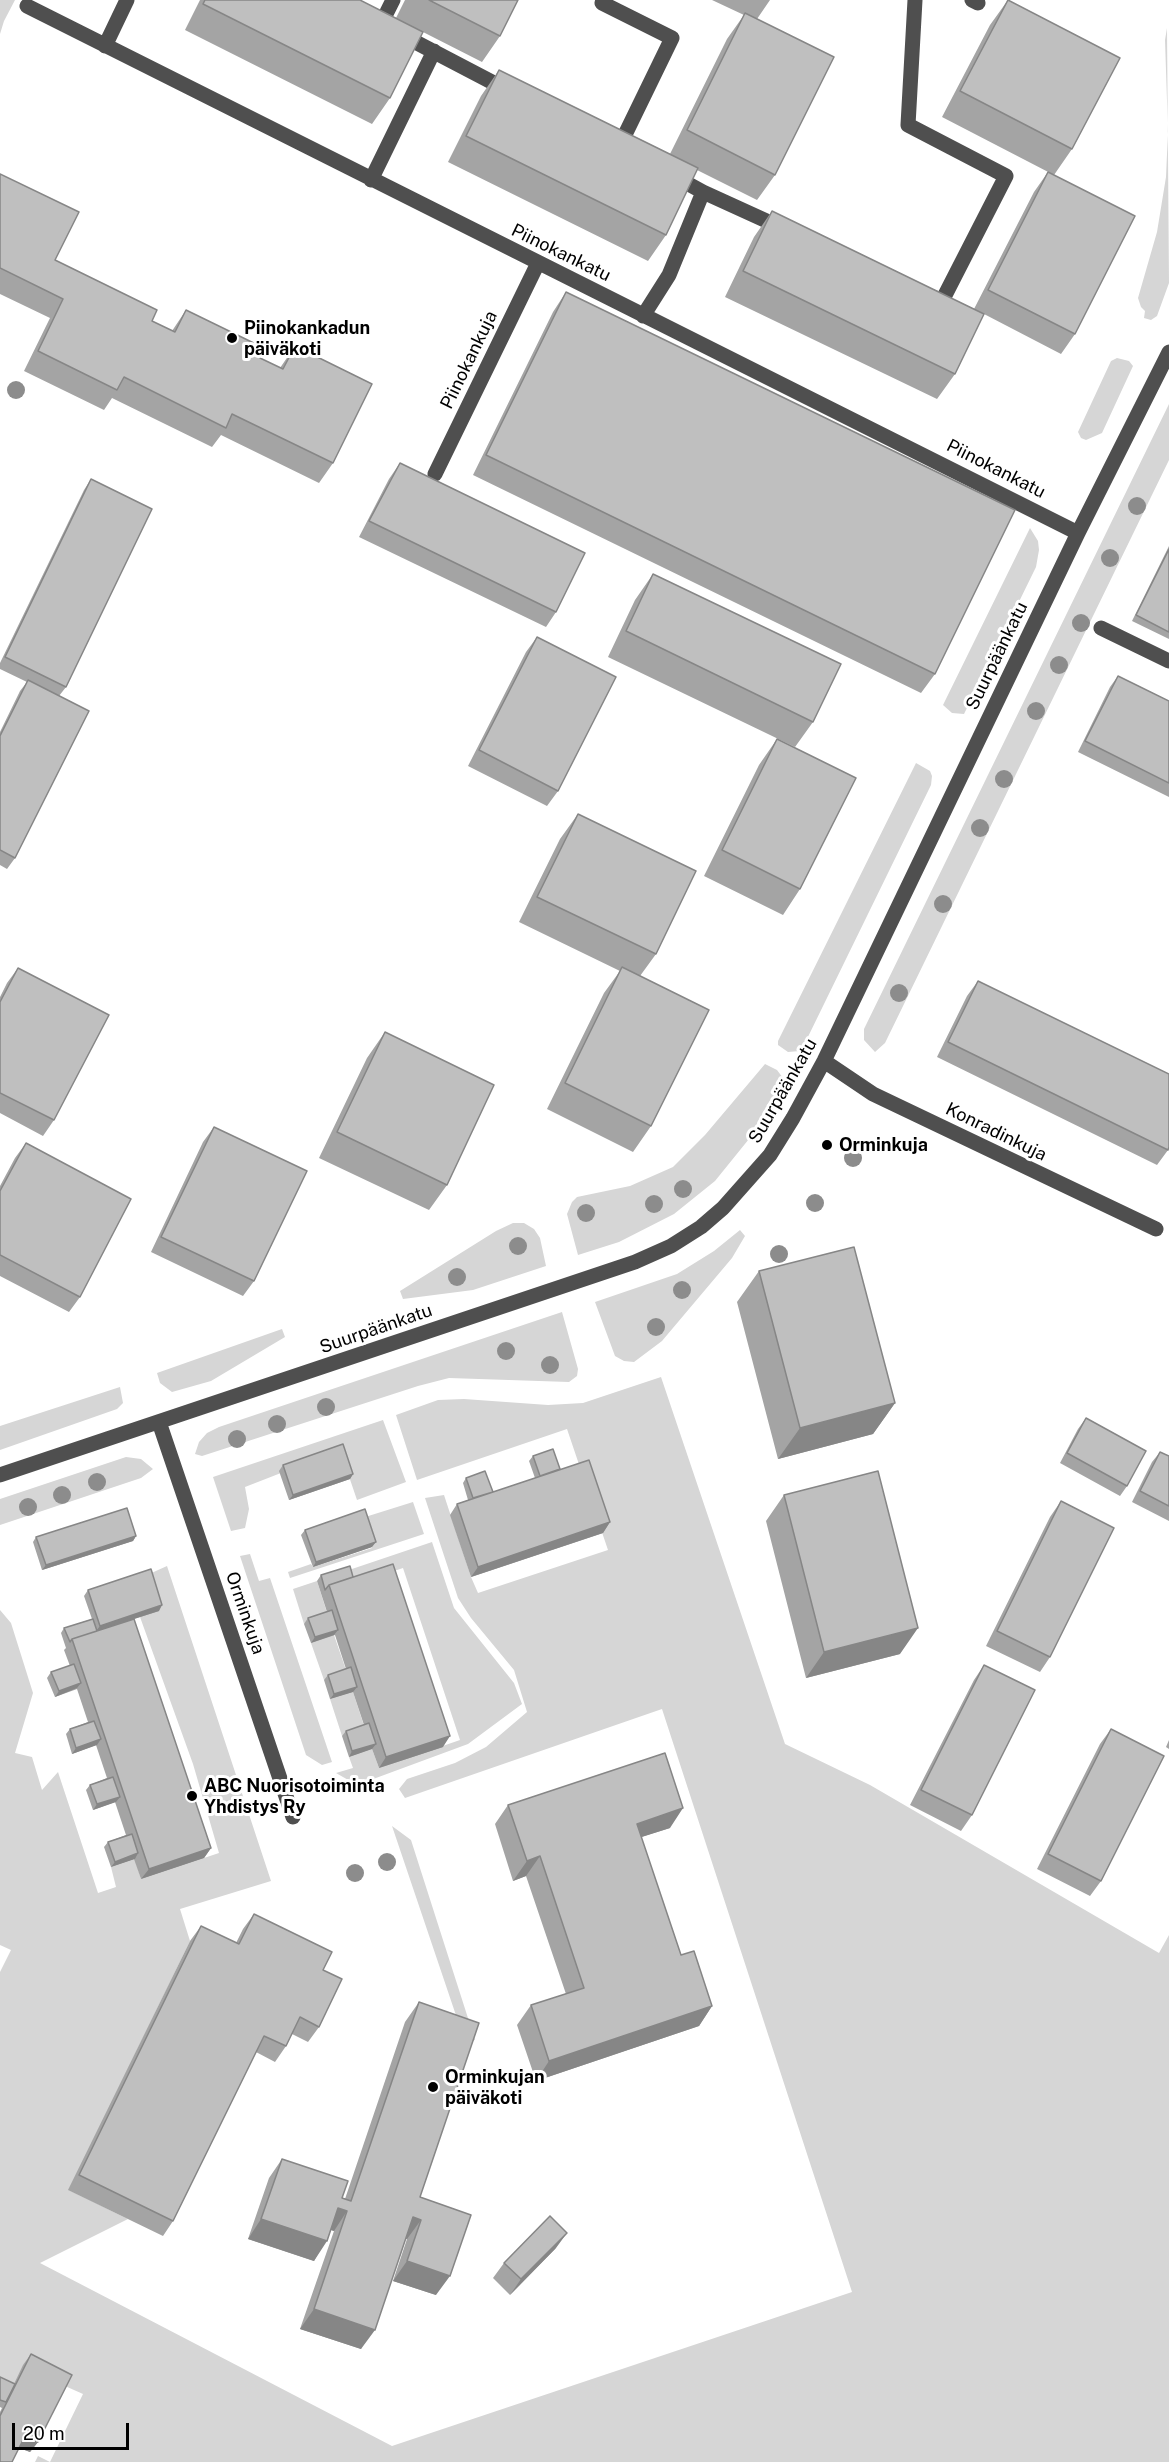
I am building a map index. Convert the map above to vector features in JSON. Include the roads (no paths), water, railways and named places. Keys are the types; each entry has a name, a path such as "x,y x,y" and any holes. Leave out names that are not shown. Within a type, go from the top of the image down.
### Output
{"street":[{"path":"105,46 128,0"},
{"path":"393,0 376,21 526,99"},
{"path":"603,0 602,3 672,38 619,148"},
{"path":"915,0 908,125 1006,176 942,302 920,291"},
{"name":"Piinokankatu","path":"27,6 1078,533"},
{"path":"371,180 434,51"},
{"path":"661,170 801,237"},
{"path":"644,316 669,275 704,192"},
{"name":"Piinokankuja","path":"435,474 538,263"},
{"name":"Suurpäänkatu","path":"0,1475 635,1262 671,1246 701,1227 742,1189 770,1155 794,1118 824,1061 1078,533 1169,352"},
{"path":"1101,628 1169,661"},
{"name":"Konradinkuja","path":"824,1061 873,1094 1156,1230"},
{"name":"Orminkuja","path":"159,1422 293,1816"}],"place":[{"name":"Piinokankadun päiväkoti","path":"232,338"},
{"name":"Orminkuja","path":"827,1145"},
{"name":"ABC Nuorisotoiminta Yhdistys Ry","path":"192,1796"},
{"name":"Orminkujan päiväkoti","path":"433,2087"}]}
